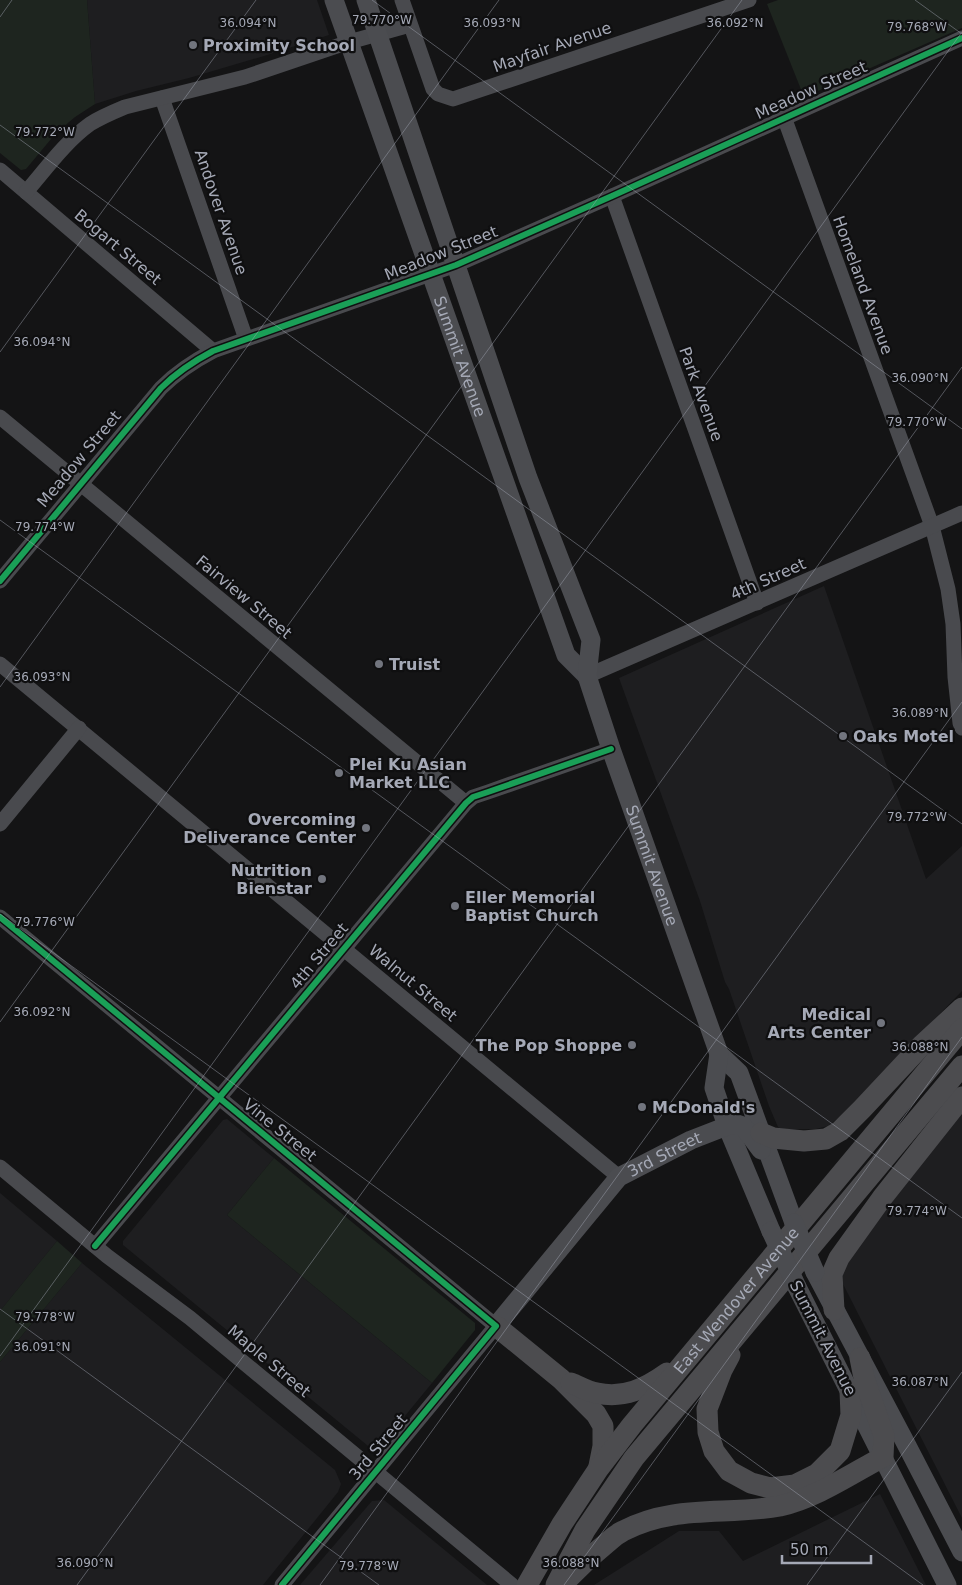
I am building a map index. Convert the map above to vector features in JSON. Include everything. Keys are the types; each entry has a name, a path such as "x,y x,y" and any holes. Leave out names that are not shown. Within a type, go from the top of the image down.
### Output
{"highway":[{"path":"760,1133 773,1138 804,1140 826,1138 840,1130 862,1110 922,1044 962,1008"},
{"name":"East Wendover Avenue","path":"527,1585 562,1524 599,1468 632,1425 962,1028"},
{"name":"East Wendover Avenue","path":"556,1585 585,1530 634,1458 962,1066"},
{"path":"834,1310 832,1274 839,1258 882,1198 962,1097"},
{"path":"746,1324 722,1370 707,1408 708,1432 714,1451 729,1471 751,1483 770,1488 795,1485 817,1474 840,1451 851,1415 850,1392"},
{"path":"496,1326 561,1379 596,1414 603,1426 603,1446 599,1468"},
{"path":"562,1585 588,1558 621,1532 648,1519 678,1513 780,1506 809,1497 883,1457 884,1436 864,1378 860,1358"},
{"path":"561,1379 597,1394 623,1395 649,1386 686,1360"}],"main road":[{"name":"Summit Avenue","path":"334,0 566,654 587,676"},
{"name":"Summit Avenue","path":"366,0 528,478 591,640 587,676 719,1054 739,1073 772,1167 815,1272 904,1438 962,1552"},
{"name":"Summit Avenue","path":"719,1054 714,1088 727,1126 771,1231 796,1287 947,1585"},
{"path":"727,1126 737,1124 743,1126 772,1167"},
{"name":"3rd Street","path":"496,1326 619,1177 691,1140 727,1126"}],"street":[{"name":"Mayfair Avenue","path":"402,0 433,89 438,94 453,99 748,0"},
{"path":"26,192 64,148 90,124 124,107 245,77 349,42 410,25"},
{"name":"Meadow Street","path":"0,581 161,388 190,364 213,351 456,265 784,118 961,42"},
{"name":"Andover Avenue","path":"162,98 246,338"},
{"name":"Homeland Avenue","path":"784,118 932,526 949,598 953,624 955,677 962,728"},
{"name":"Bogart Street","path":"0,170 213,351"},
{"name":"Park Avenue","path":"612,196 757,603"},
{"name":"Fairview Street","path":"0,417 466,803"},
{"name":"4th Street","path":"587,676 962,513"},
{"name":"Walnut Street","path":"0,664 619,1177"},
{"path":"0,824 78,728"},
{"name":"4th Street","path":"95,1246 466,803 473,797 611,749"},
{"name":"Vine Street","path":"0,917 496,1326"},
{"name":"Maple Street","path":"0,1167 95,1246 190,1318 512,1585"},
{"name":"3rd Street","path":"282,1585 496,1326"}],"shaded area":[{"path":"0,0 87,0 95,104 75,117 56,133 26,169 21,170 0,153"},
{"name":"Proximity School","path":"87,0 317,0 329,35 264,56 95,104"},
{"path":"778,0 962,0 962,28 804,97 767,4"},
{"path":"824,586 926,879 962,846 962,991 841,1116 828,1126 816,1129 781,1129 778,1127 769,1106 725,982 700,901 619,678"},
{"path":"962,1109 962,1518 842,1282 843,1266"},
{"path":"227,1119 274,1158 227,1215 432,1383 377,1450 373,1450 123,1245 123,1241 223,1120"},
{"path":"274,1158 475,1323 475,1330 432,1383 227,1215"},
{"path":"0,1193 57,1241 0,1311"},
{"path":"57,1241 82,1263 0,1362 0,1311"},
{"path":"82,1263 335,1470 341,1484 338,1492 263,1585 0,1585 0,1362"},
{"path":"880,1494 926,1585 594,1585 679,1531 719,1531 743,1561"},
{"path":"384,1500 487,1585 300,1585 372,1501"}],"cycle path":[{"path":"0,581 161,388 179,372 213,351 456,265 962,38"},
{"path":"95,1246 466,803 473,797 611,749"},
{"path":"0,917 496,1326 282,1585"}],"place":[{"name":"Proximity School","path":"193,45"},
{"name":"Truist","path":"379,664"},
{"name":"Oaks Motel","path":"843,736"},
{"name":"Plei Ku Asian Market LLC","path":"339,773"},
{"name":"Overcoming Deliverance Center","path":"366,828"},
{"name":"Nutrition Bienstar","path":"322,879"},
{"name":"Eller Memorial Baptist Church","path":"455,906"},
{"name":"Medical Arts Center","path":"881,1023"},
{"name":"The Pop Shoppe","path":"632,1045"},
{"name":"McDonald's","path":"642,1107"}]}
